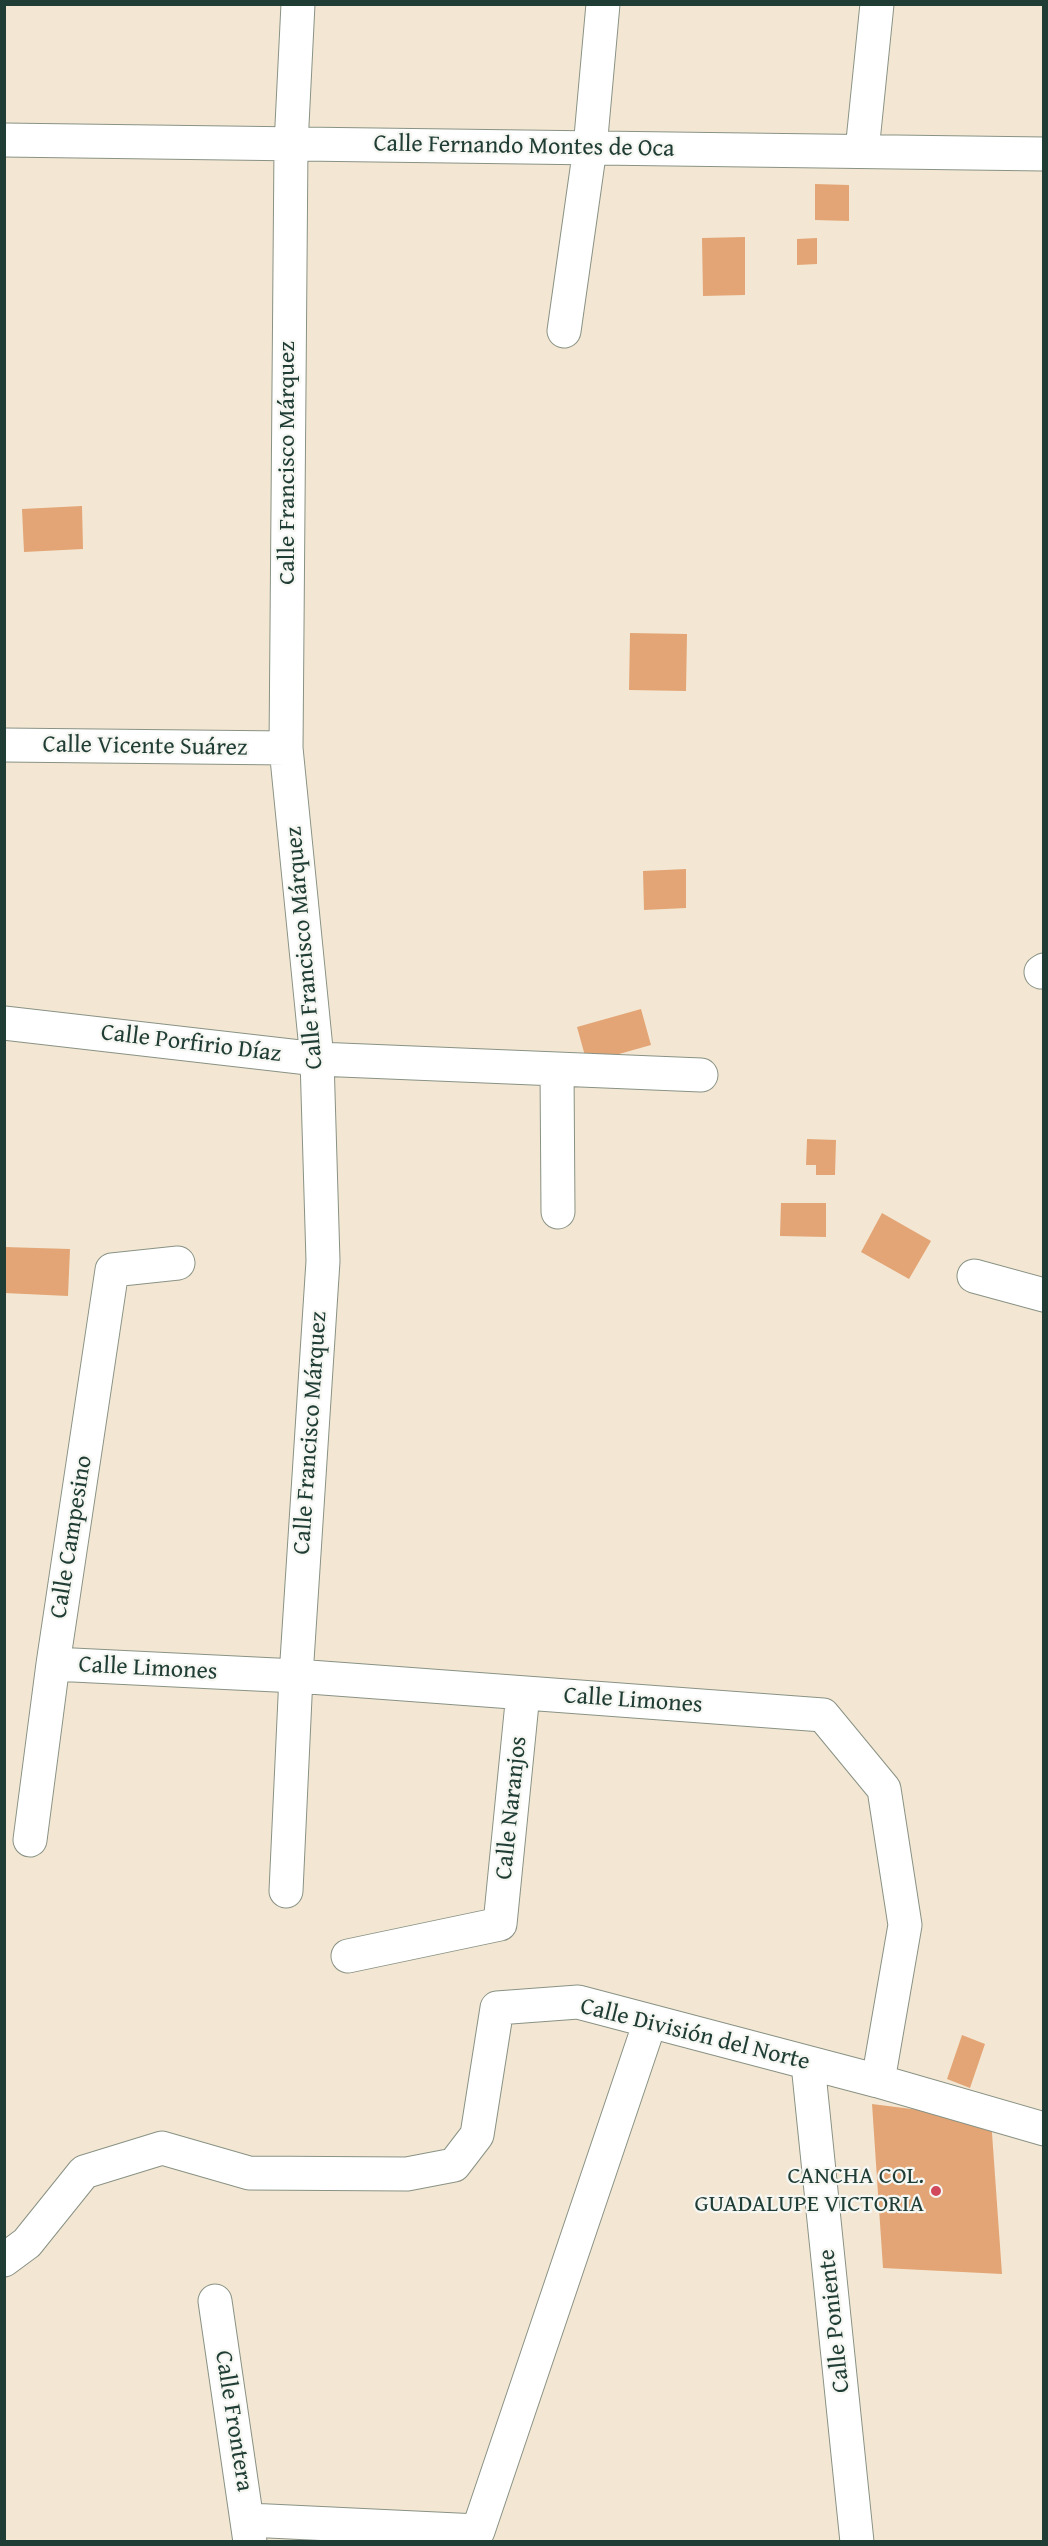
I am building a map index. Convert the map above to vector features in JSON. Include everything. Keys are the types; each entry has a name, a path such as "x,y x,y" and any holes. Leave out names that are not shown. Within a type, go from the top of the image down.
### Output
{"street":[{"name":"Calle Francisco Márquez","path":"286,1891 296,1676 323,1261 317,1059 286,748 291,145 298,4"},
{"path":"564,331 590,148 603,4"},
{"path":"862,151 877,4"},
{"name":"Calle Fernando Montes de Oca","path":"4,140 1044,154"},
{"name":"Calle Vicente Suárez","path":"4,745 286,748"},
{"name":"Calle Porfirio Díaz","path":"4,1023 317,1059 701,1075"},
{"path":"557,1069 558,1212"},
{"name":"Calle Campesino","path":"30,1840 53,1664 112,1270 178,1263"},
{"path":"974,1276 1044,1295"},
{"name":"Calle Limones","path":"53,1664 296,1676 823,1715 884,1789 905,1925 878,2081"},
{"name":"Calle Naranjos","path":"348,1956 500,1924 523,1693"},
{"name":"Calle División del Norte","path":"4,2260 27,2243 84,2172 162,2148 249,2173 407,2174 454,2165 477,2135 497,2008 578,2002 878,2081 1044,2128"},
{"path":"249,2531 478,2531 650,2022"},
{"name":"Calle Poniente","path":"808,2064 857,2541"},
{"name":"Calle Frontera","path":"215,2301 249,2531"}],"building":[{"path":"815,184 849,185 849,221 815,220"},
{"path":"745,237 745,295 703,296 702,238"},
{"path":"817,238 817,264 797,265 797,239"},
{"path":"82,506 83,549 24,552 22,509"},
{"path":"630,633 687,634 686,691 629,690"},
{"path":"686,869 686,908 644,910 643,871"},
{"path":"641,1009 651,1045 587,1063 577,1027"},
{"path":"807,1139 836,1140 835,1175 816,1175 816,1165 806,1165"},
{"path":"781,1203 826,1203 826,1237 780,1236"},
{"path":"882,1213 931,1241 909,1279 861,1252"},
{"path":"4,1247 70,1249 68,1296 4,1293"},
{"path":"962,2035 985,2044 970,2088 947,2079"},
{"path":"872,2104 991,2119 1002,2274 883,2268"}],"place":[{"name":"CANCHA COL. GUADALUPE VICTORIA","path":"936,2191"}]}
